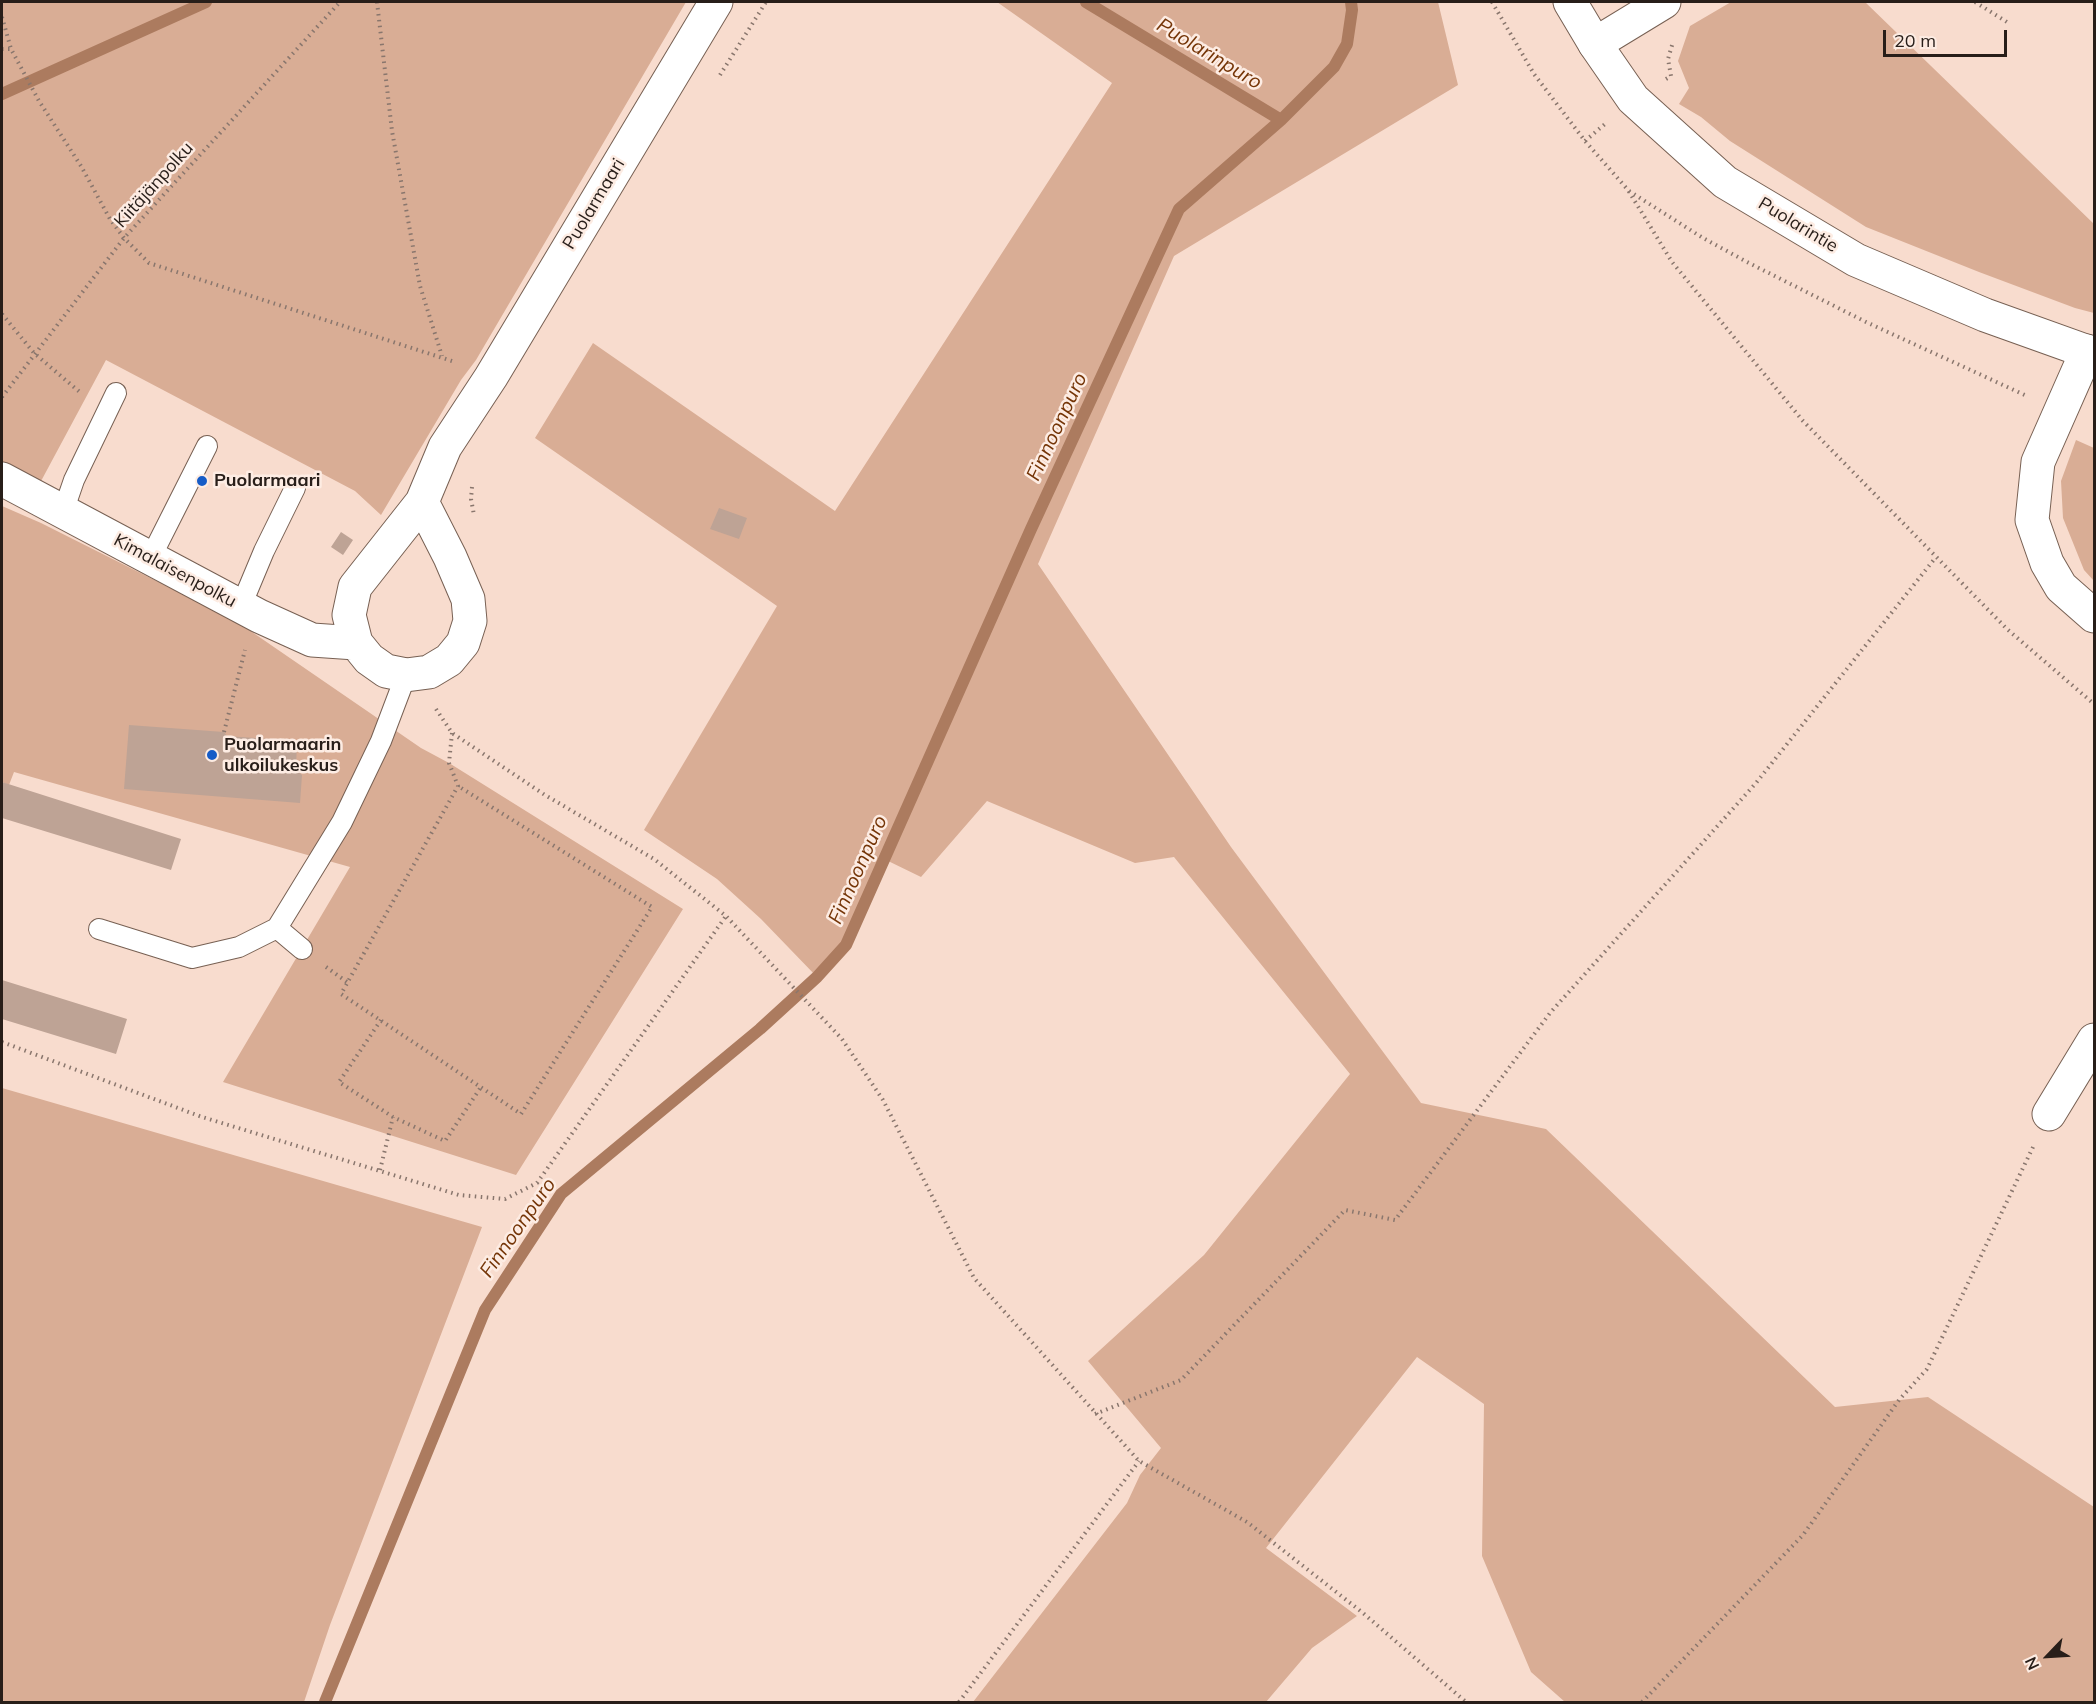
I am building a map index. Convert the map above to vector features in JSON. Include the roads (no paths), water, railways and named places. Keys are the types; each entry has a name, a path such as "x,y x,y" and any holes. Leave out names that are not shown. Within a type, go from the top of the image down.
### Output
{"street":[{"name":"Puolarmaari","path":"356,643 349,615 355,587 422,502 444,447 491,377 716,2"},
{"name":"Puolarintie","path":"1570,2 1595,44 1633,99 1725,182 1856,260 1985,315 2091,352"},
{"path":"1595,44 1664,2"},
{"path":"2091,352 2038,462 2032,520 2047,563 2061,587 2094,616"},
{"name":"Kimalaisenpolku","path":"2,479 250,611 312,640 356,643"},
{"path":"356,643 369,659 386,670 401,689 449,660 463,643 470,621 468,599 422,502"},
{"path":"2049,1114 2094,1040"}],"lane":[{"path":"63,512 74,480 116,393"},
{"path":"151,557 207,446"},
{"path":"250,611 264,551 295,488"},
{"path":"99,929 192,958 239,947 277,928 342,822 381,741 401,689"},
{"path":"277,928 302,949"}],"waterway":[{"name":"Puolarinpuro","path":"2,94 206,2"},
{"name":"Puolarinpuro","path":"1086,2 1281,120"},
{"name":"Finnoonpuro","path":"325,1702 485,1310 561,1194 760,1029 817,977 846,945 1031,529 1179,209 1281,120 1334,67 1347,44 1351,2"}],"place":[{"name":"Puolarmaari","path":"202,481"},
{"name":"Puolarmaarin ulkoilukeskus","path":"212,755"}]}
